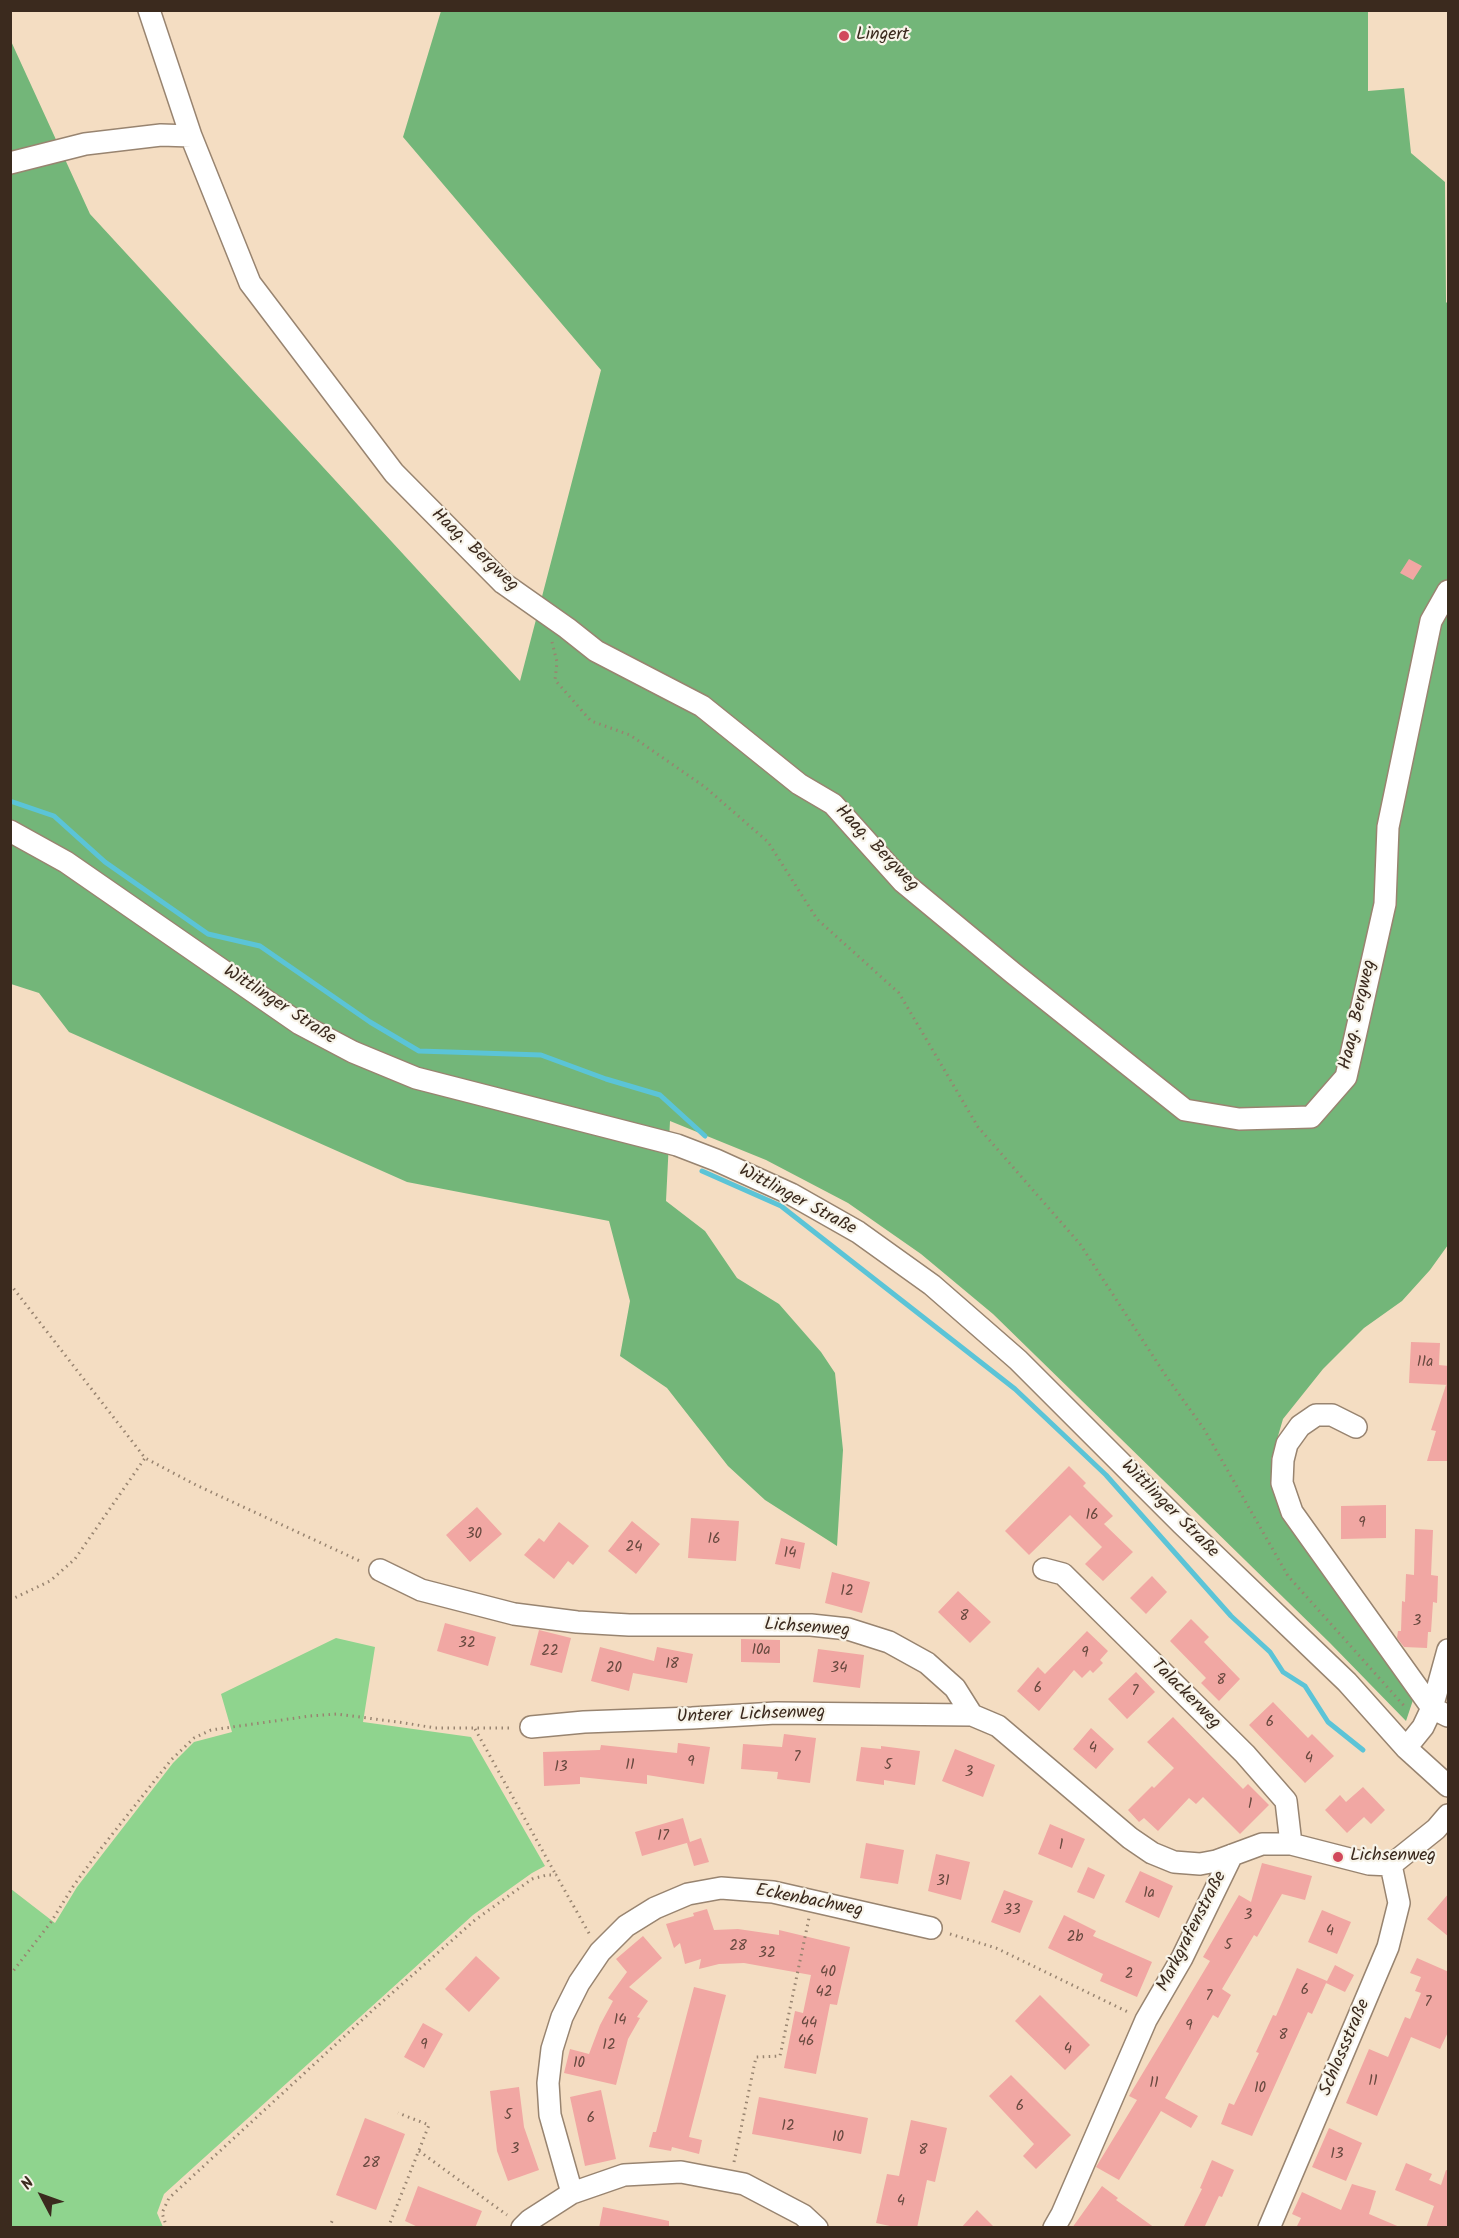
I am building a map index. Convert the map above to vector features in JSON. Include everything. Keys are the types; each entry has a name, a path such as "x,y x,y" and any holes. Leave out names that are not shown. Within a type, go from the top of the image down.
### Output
{"street":[{"name":"Haag. Bergweg","path":"149,10 191,136 250,283 394,473 503,583 596,651 702,706 799,784 833,804 903,882 1185,1110 1239,1119 1311,1117 1346,1077 1385,904 1388,827 1431,621 1449,591"},
{"path":"10,163 85,144 161,135 191,136"},
{"name":"Wittlinger Straße","path":"10,831 66,862 300,1024 353,1052 416,1078 494,1096 687,1149 792,1194 858,1232 932,1285 1018,1360 1182,1524 1347,1682 1406,1748 1449,1786"},
{"path":"1356,1427 1332,1415 1316,1414 1300,1426 1287,1444 1283,1460 1282,1484 1292,1512 1435,1717"},
{"name":"Talackerweg","path":"1044,1569 1063,1575 1245,1754 1286,1801 1291,1845"},
{"name":"Lichsenweg","path":"380,1570 421,1590 524,1616 629,1625 811,1625 848,1629 889,1642 927,1663 955,1688 972,1715"},
{"path":"1406,1748 1435,1717 1449,1650"},
{"name":"Unterer Lichsenweg","path":"531,1727 584,1722 692,1719 776,1713 972,1715"},
{"path":"972,1715 998,1726 1130,1838 1152,1853 1174,1862 1200,1864 1232,1855"},
{"path":"1391,1864 1436,1829 1449,1815"},
{"name":"Markgrafenstraße","path":"1054,2228 1146,2020 1182,1958 1232,1855 1262,1844 1291,1845 1369,1864 1391,1864"},
{"name":"Schlossstraße","path":"1269,2228 1388,1947 1399,1903 1391,1864"},
{"name":"Eckenbachweg","path":"573,2193 550,2115 548,2083 552,2049 562,2017 579,1983 600,1952 626,1926 655,1908 688,1894 721,1888 773,1892 931,1928"},
{"path":"523,2227 530,2220 573,2193 624,2175 681,2172 744,2184 803,2215 817,2228"}],"path":[{"path":"545,612 557,662 555,680 591,720 630,735 705,787 768,842 817,919 899,993 978,1127 1080,1244 1166,1376 1204,1429 1288,1576 1435,1717"},
{"path":"10,1284 145,1458 196,1485 380,1570"},
{"path":"10,1600 50,1581 75,1559 145,1458"},
{"path":"10,1975 51,1922 80,1876 171,1760 194,1738 211,1730 337,1714 435,1728 531,1727"},
{"path":"475,1729 600,1952"},
{"path":"167,2228 162,2213 168,2198 374,2009 475,1920 532,1879 556,1875"},
{"path":"730,2181 756,2057 780,2056 813,1901"},
{"path":"931,1928 996,1948 1146,2020"},
{"path":"388,2228 429,2125 398,2113"},
{"path":"419,2151 523,2227"},
{"path":"330,2228 333,2219"}],"green space":[{"path":"441,11 1368,11 1368,91 1404,88 1411,153 1445,182 1446,302 1448,304 1448,1245 1430,1270 1402,1301 1364,1328 1323,1369 1283,1419 1271,1460 1277,1504 1415,1694 1406,1721 1330,1643 993,1314 921,1254 848,1203 766,1160 670,1121 666,1201 705,1231 737,1278 779,1304 821,1352 835,1373 843,1450 837,1546 765,1500 728,1466 667,1388 620,1356 630,1301 609,1221 407,1182 69,1032 39,993 11,984 10,39 90,214 520,681 601,370 403,137"},
{"path":"336,1638 375,1647 363,1722 471,1737 545,1866 473,1915 164,2194 157,2213 163,2227 11,2227 11,1889 55,1923 77,1887 173,1763 194,1742 232,1732 221,1694"}],"building":[{"path":"1409,559 1422,566 1413,580 1400,573"},
{"path":"1411,1342 1440,1343 1439,1365 1449,1366 1449,1385 1409,1383"},
{"path":"1446,1385 1449,1386 1449,1461 1427,1461 1436,1431 1431,1430"},
{"path":"1069,1466 1086,1483 1083,1486 1113,1516 1104,1524 1133,1552 1103,1581 1085,1564 1102,1547 1070,1515 1029,1555 1005,1531"},
{"path":"1386,1505 1386,1538 1341,1539 1341,1506"},
{"path":"477,1507 502,1534 470,1562 446,1535"},
{"path":"691,1518 739,1521 736,1561 688,1558"},
{"path":"632,1521 660,1544 636,1574 608,1551"},
{"path":"559,1522 589,1546 573,1565 568,1561 554,1579 524,1555 539,1538 544,1542"},
{"path":"1415,1529 1433,1530 1431,1575 1438,1576 1437,1603 1433,1602 1431,1632 1428,1632 1427,1648 1404,1647 1397,1638 1398,1631 1401,1631 1406,1574 1414,1575"},
{"path":"781,1538 805,1543 800,1569 775,1564"},
{"path":"832,1572 870,1582 862,1613 825,1603"},
{"path":"1152,1576 1167,1592 1146,1614 1130,1598"},
{"path":"958,1591 991,1622 970,1643 938,1612"},
{"path":"1191,1619 1209,1637 1204,1642 1240,1679 1219,1701 1201,1683 1206,1678 1170,1641"},
{"path":"445,1623 496,1637 488,1666 437,1651"},
{"path":"539,1630 571,1638 562,1673 530,1665"},
{"path":"1087,1631 1108,1651 1100,1660 1103,1663 1093,1673 1090,1670 1082,1678 1074,1670 1039,1711 1017,1691 1038,1667 1045,1674"},
{"path":"741,1639 780,1640 780,1663 741,1662"},
{"path":"600,1647 654,1661 657,1647 693,1654 687,1683 633,1673 629,1691 591,1681"},
{"path":"818,1649 864,1655 860,1688 813,1682"},
{"path":"1136,1672 1155,1692 1127,1719 1108,1699"},
{"path":"1273,1702 1308,1738 1312,1734 1334,1756 1305,1783 1249,1725"},
{"path":"1173,1717 1243,1789 1248,1784 1269,1805 1240,1834 1203,1797 1196,1804 1189,1798 1158,1831 1144,1818 1139,1822 1128,1810 1174,1768 1147,1742"},
{"path":"1091,1728 1114,1749 1096,1769 1073,1749"},
{"path":"784,1734 816,1738 810,1783 777,1779 778,1772 741,1769 743,1744 782,1747"},
{"path":"678,1743 710,1747 704,1784 647,1775 647,1784 580,1777 580,1784 544,1786 543,1752 600,1750 601,1745 677,1753"},
{"path":"881,1746 920,1751 915,1785 884,1780 884,1785 856,1781 861,1747 881,1749"},
{"path":"955,1749 995,1765 983,1797 942,1781"},
{"path":"1363,1787 1385,1810 1371,1824 1364,1817 1347,1833 1325,1810 1340,1795 1346,1802"},
{"path":"683,1818 690,1842 642,1856 635,1832"},
{"path":"1050,1824 1085,1839 1072,1868 1038,1854"},
{"path":"701,1838 709,1862 694,1866 687,1843"},
{"path":"866,1843 904,1850 898,1884 860,1878"},
{"path":"936,1854 970,1862 961,1900 928,1891"},
{"path":"1262,1863 1312,1876 1305,1900 1282,1894 1257,1937 1254,1935 1222,1989 1231,1995 1218,2018 1213,2015 1165,2098 1198,2116 1191,2128 1161,2111 1119,2180 1096,2167 1137,2100 1129,2096 1210,1961 1203,1957 1239,1895 1251,1902"},
{"path":"1088,1867 1105,1875 1094,1899 1077,1892"},
{"path":"1140,1871 1173,1886 1159,1918 1125,1902"},
{"path":"1004,1890 1033,1901 1020,1933 991,1922"},
{"path":"1449,1893 1449,1937 1427,1919"},
{"path":"707,1909 714,1930 738,1929 779,1935 779,1930 850,1947 837,2005 830,2004 816,2074 784,2068 795,2011 803,2013 811,1975 744,1963 719,1964 699,1969 701,1959 685,1964 680,1943 674,1948 666,1924 694,1916 693,1913"},
{"path":"1322,1910 1351,1922 1337,1954 1308,1942"},
{"path":"1064,1915 1096,1931 1093,1936 1152,1962 1137,1997 1100,1981 1103,1974 1048,1948"},
{"path":"643,1936 662,1958 629,1987 648,2001 637,2017 640,2018 628,2039 616,2085 564,2073 570,2049 589,2054 600,2025 613,2001 608,1998 627,1972 616,1959"},
{"path":"476,1956 500,1978 469,2012 445,1989"},
{"path":"1417,1958 1449,1972 1449,2030 1440,2049 1411,2037 1377,2116 1346,2103 1369,2049 1388,2057 1405,2017 1410,2019 1421,1993 1415,1991 1421,1977 1410,1973"},
{"path":"1335,1965 1354,1975 1345,1992 1326,1983"},
{"path":"1297,1968 1327,1981 1312,2014 1308,2012 1252,2136 1221,2124 1229,2103 1234,2105 1259,2053 1256,2052 1273,2015 1276,2016"},
{"path":"694,1987 726,1995 689,2137 702,2140 699,2154 672,2147 671,2151 649,2147 653,2132 656,2132"},
{"path":"1040,1995 1090,2045 1065,2070 1015,2021"},
{"path":"423,2023 443,2034 424,2068 404,2057"},
{"path":"1011,2075 1071,2135 1036,2169 1023,2156 1034,2144 989,2096"},
{"path":"519,2087 524,2127 539,2170 508,2181 497,2151 490,2091"},
{"path":"601,2090 616,2159 585,2166 570,2097"},
{"path":"759,2097 868,2118 861,2154 752,2134"},
{"path":"365,2118 405,2134 376,2210 336,2195"},
{"path":"911,2120 947,2128 935,2182 927,2180 917,2228 899,2228 876,2223 887,2174 899,2176"},
{"path":"1329,2128 1362,2143 1346,2181 1312,2167"},
{"path":"1212,2160 1234,2170 1204,2228 1183,2228 1202,2189 1200,2188"},
{"path":"1406,2163 1432,2174 1429,2180 1441,2185 1446,2170 1449,2171 1449,2228 1426,2228 1434,2206 1395,2190"},
{"path":"1352,2184 1376,2191 1369,2214 1402,2228 1296,2228 1301,2218 1292,2214 1302,2192 1341,2210"},
{"path":"418,2186 482,2211 475,2228 420,2228 405,2221"},
{"path":"1102,2186 1118,2198 1116,2200 1155,2228 1072,2228"},
{"path":"603,2207 669,2221 669,2228 599,2228"},
{"path":"977,2210 995,2228 961,2228"}],"waterway":[{"path":"10,801 54,816 105,862 208,934 260,946 370,1022 419,1051 541,1055 606,1079 660,1095 705,1136"},
{"path":"702,1171 781,1206 1015,1389 1106,1475 1231,1616 1270,1652 1283,1672 1305,1686 1328,1722 1363,1750"}],"place":[{"name":"Lingert","path":"844,36"},
{"name":"Lichsenweg","path":"1338,1857"}]}
